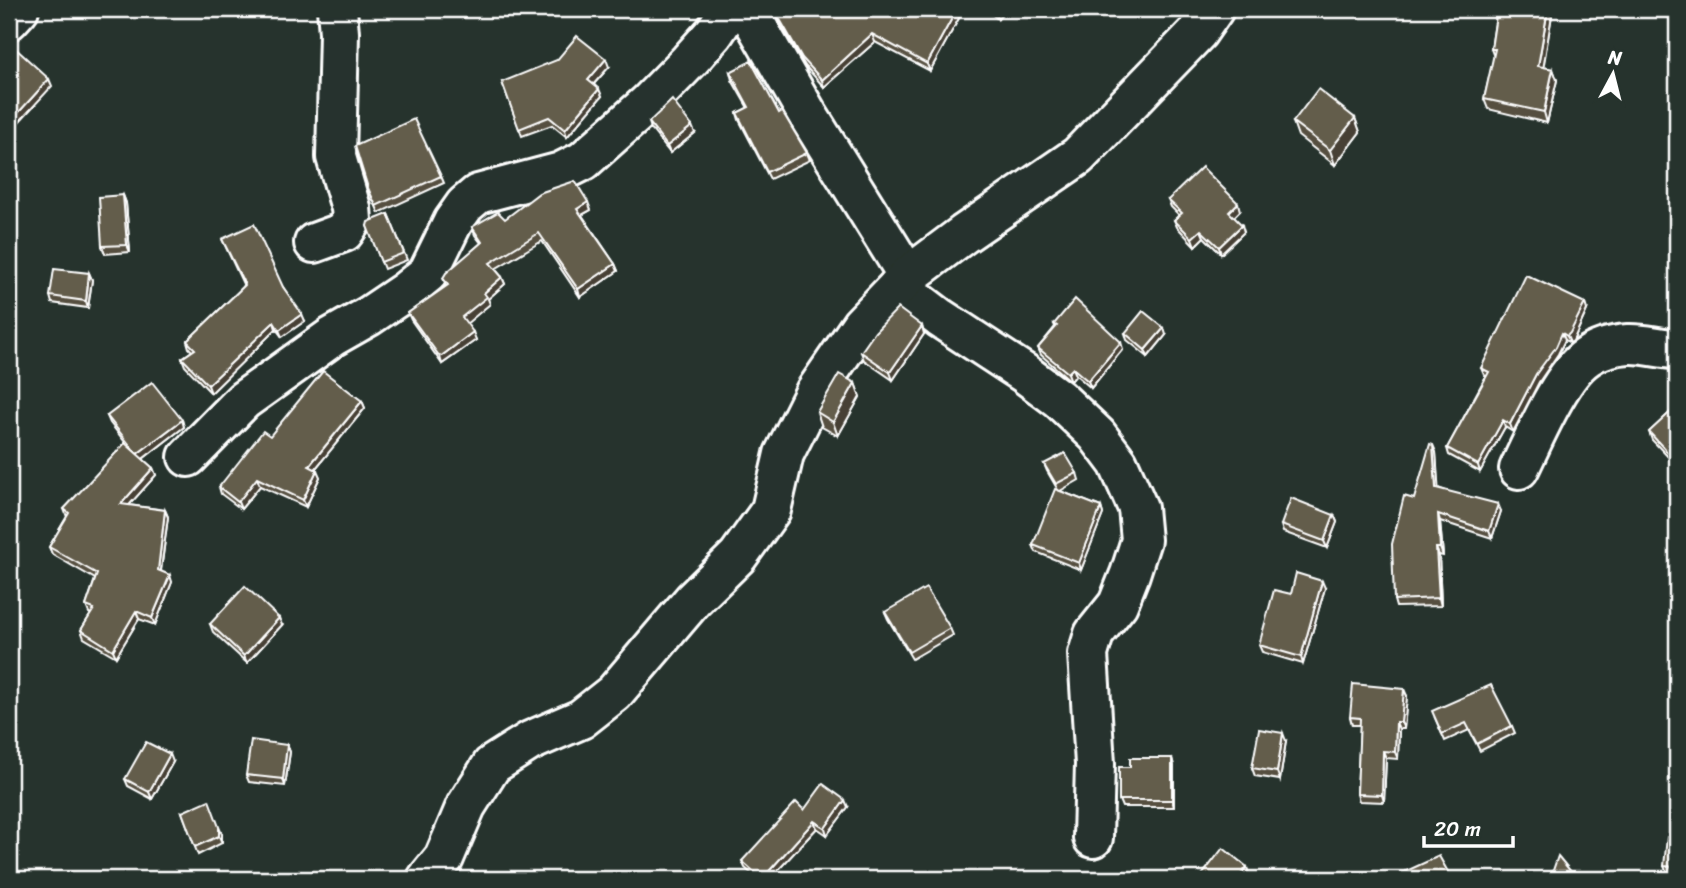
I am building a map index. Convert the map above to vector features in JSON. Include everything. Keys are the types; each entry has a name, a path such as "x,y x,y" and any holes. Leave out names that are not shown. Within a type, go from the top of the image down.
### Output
{"street":[{"path":"9,20 19,9"},
{"path":"314,243 344,232 352,220 336,158 339,33 337,9"},
{"path":"188,457 244,400 428,273 453,222 465,205 478,194 561,172 583,161 647,104 714,33 730,9"},
{"path":"747,9 903,281 940,318 1024,373 1097,435 1118,463 1138,508 1141,540 1130,574 1118,604 1094,634 1088,654 1095,764 1093,838"},
{"path":"427,879 444,858 466,806 492,765 530,741 581,719 614,693 693,600 738,556 771,510 784,454 815,392 861,325 903,281 964,234 1078,156 1198,32 1214,9"},
{"path":"1519,469 1548,410 1570,375 1586,358 1605,348 1630,344 1677,349"}],"building":[{"path":"774,9 957,9 927,64 872,34 822,80 802,58"},
{"path":"1497,9 1548,9 1538,66 1553,69 1544,112 1484,99 1495,49 1491,49"},
{"path":"577,36 606,59 588,80 599,89 565,130 549,117 519,129 502,82 557,60"},
{"path":"14,47 49,79 9,123 9,53"},
{"path":"751,61 779,113 782,111 807,153 767,172 737,113 749,107 730,72"},
{"path":"1318,89 1355,118 1330,150 1293,122"},
{"path":"672,100 692,126 667,146 649,122"},
{"path":"414,119 441,176 376,206 355,146"},
{"path":"1202,167 1238,203 1229,212 1242,225 1219,247 1201,230 1192,238 1174,220 1182,213 1168,200"},
{"path":"575,181 588,202 577,209 615,264 578,289 539,233 490,263 502,277 484,293 487,297 462,317 473,332 440,357 408,313 448,285 443,278 446,273 482,242 472,227 498,212 505,219 539,193"},
{"path":"123,195 127,245 102,246 99,197"},
{"path":"388,214 404,253 381,262 367,226 368,222"},
{"path":"254,224 283,287 302,314 279,330 274,322 208,385 182,358 195,349 187,341 245,285 222,239"},
{"path":"54,269 89,273 86,301 50,296"},
{"path":"1526,275 1585,303 1570,333 1567,336 1562,333 1556,347 1536,374 1510,424 1503,420 1478,465 1447,448 1489,372 1481,368"},
{"path":"1075,299 1121,342 1088,381 1073,368 1068,373 1038,348"},
{"path":"898,308 922,326 890,372 861,352 875,332"},
{"path":"1143,311 1164,328 1145,350 1125,333"},
{"path":"323,371 362,401 309,466 317,470 303,500 257,478 238,502 219,487 263,431 270,436"},
{"path":"839,374 855,383 833,422 817,412"},
{"path":"152,382 182,420 137,454 107,416"},
{"path":"1677,406 1677,448 1670,455 1649,432"},
{"path":"125,443 153,468 121,504 165,510 158,570 170,575 152,618 136,611 113,650 81,630 94,609 86,606 97,574 49,547 69,513 64,509"},
{"path":"1430,444 1433,445 1436,488 1498,504 1489,531 1438,514 1440,548 1436,548 1439,598 1394,600 1392,544 1404,496 1414,499"},
{"path":"1065,453 1077,473 1056,484 1044,464"},
{"path":"1055,489 1101,507 1079,563 1033,545"},
{"path":"1291,498 1334,515 1324,541 1281,525"},
{"path":"1296,573 1322,581 1301,657 1259,645 1274,590 1291,594"},
{"path":"245,586 279,618 244,656 210,624"},
{"path":"926,588 950,628 909,652 885,612"},
{"path":"1353,684 1404,689 1401,722 1396,722 1395,752 1383,751 1382,795 1357,794 1360,718 1350,717"},
{"path":"1491,685 1512,726 1477,744 1466,723 1442,734 1432,711"},
{"path":"1259,729 1283,733 1277,772 1252,768"},
{"path":"251,740 287,745 283,779 246,775"},
{"path":"146,742 170,754 149,792 125,779"},
{"path":"1130,758 1172,758 1172,800 1119,800 1119,767 1130,767"},
{"path":"823,784 845,800 825,828 814,821 762,879 742,861 796,802 804,810"},
{"path":"209,800 219,827 219,836 195,847 182,812"},
{"path":"1667,837 1677,838 1677,867 1664,866"},
{"path":"1223,848 1247,867 1237,879 1199,879"},
{"path":"1439,856 1452,879 1389,879"},
{"path":"1558,856 1577,879 1550,879"}]}
